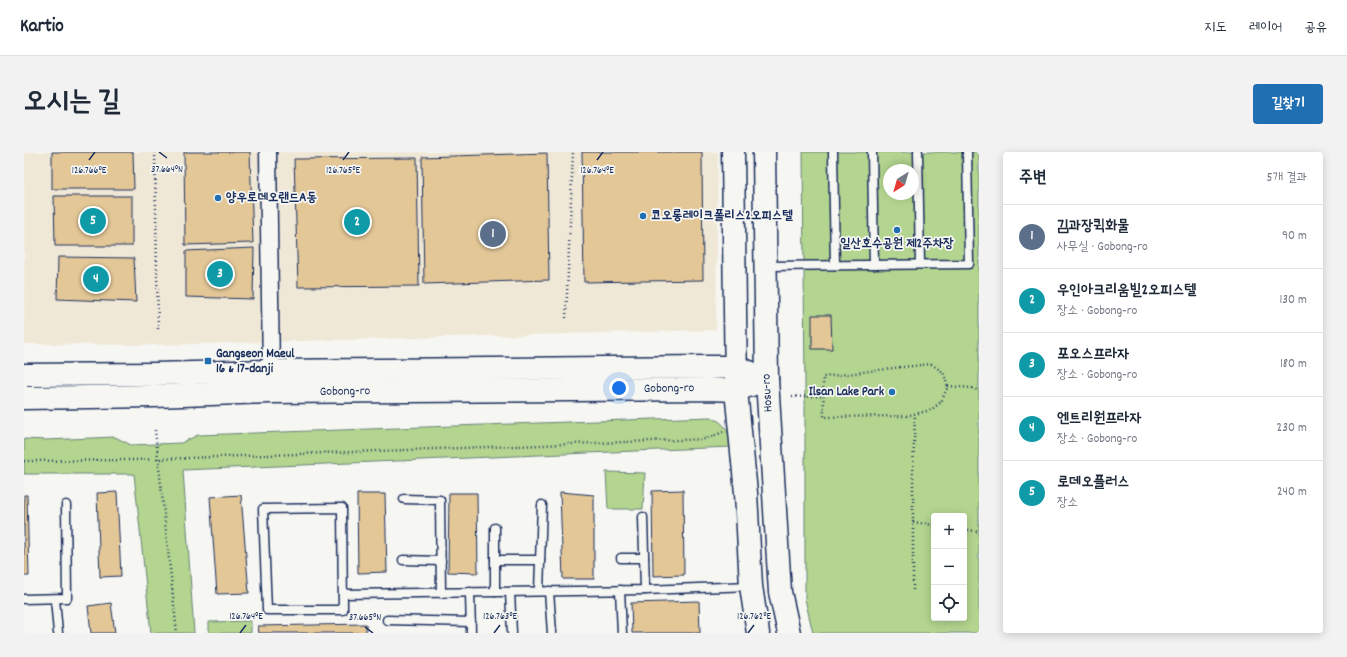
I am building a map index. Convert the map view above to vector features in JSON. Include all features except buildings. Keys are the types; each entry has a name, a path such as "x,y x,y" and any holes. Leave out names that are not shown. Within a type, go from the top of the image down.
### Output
{"main road":[{"path":"733,152 736,390 746,493 751,586 758,633"},
{"name":"Hosu-ro","path":"764,152 767,379 780,592 789,633"},
{"name":"Gobong-ro","path":"24,375 271,371 736,367 767,379"},
{"name":"Gobong-ro","path":"24,398 294,392 736,390 767,379"}],"street":[{"path":"268,152 271,371"}],"lane":[{"path":"833,152 835,265"},
{"path":"872,152 874,265"},
{"path":"918,152 920,264"},
{"path":"765,266 969,264 967,152"},
{"path":"404,499 440,500 441,593"},
{"path":"24,599 67,598 66,505"},
{"path":"539,591 542,505"},
{"path":"342,508 343,594 343,610 267,610 264,509 342,508"},
{"path":"643,517 645,590"},
{"path":"495,528 495,592"},
{"path":"621,558 644,558"},
{"path":"403,560 441,561"},
{"path":"495,560 540,560"},
{"path":"343,594 645,590 751,586"},
{"path":"620,590 622,633"},
{"path":"549,591 552,633"},
{"path":"470,592 471,633"},
{"path":"510,592 512,633"},
{"path":"55,599 58,633"},
{"path":"387,620 471,622"}],"path":[{"path":"155,152 158,330"},
{"path":"566,318 573,152"},
{"path":"931,364 943,372 948,386 941,402 931,410 906,416 824,417 823,396 823,377 916,365 931,364"},
{"path":"948,386 979,390"},
{"path":"792,397 823,396"},
{"path":"913,590 915,414"},
{"path":"155,430 177,633"},
{"path":"24,461 133,460 706,438 727,430"},
{"path":"913,522 931,525"},
{"path":"967,530 979,532"}],"shaded area":[{"path":"24,152 718,152 716,330 155,345 24,344"}],"green space":[{"name":"Ilsan Lake Park","path":"803,152 979,152 979,633 813,633 805,599"},
{"path":"711,417 724,425 728,432 730,447 183,470 194,633 151,633 134,474 24,474 24,439 46,440 115,437 131,445 181,443 198,435"},
{"path":"606,472 645,473 643,509 608,509"},
{"path":"251,621 251,633 209,633 209,622"}],"place":[{"name":"양우로데오랜드A동","path":"218,198"},
{"name":"코오롱레이크폴리스2오피스텔","path":"643,216"},
{"name":"로데오플러스","path":"93,221"},
{"name":"우인아크리움빌2오피스텔","path":"357,222"},
{"name":"일산호수공원 제2주차장","path":"897,230"},
{"name":"김과장퀵화물","path":"493,234"},
{"name":"포오스프라자","path":"220,274"},
{"name":"엔트리원프라자","path":"96,279"},
{"name":"Gangseon Maeul 16 & 17-danji","path":"208,361"},
{"name":"Ilsan Lake Park","path":"892,392"}]}
